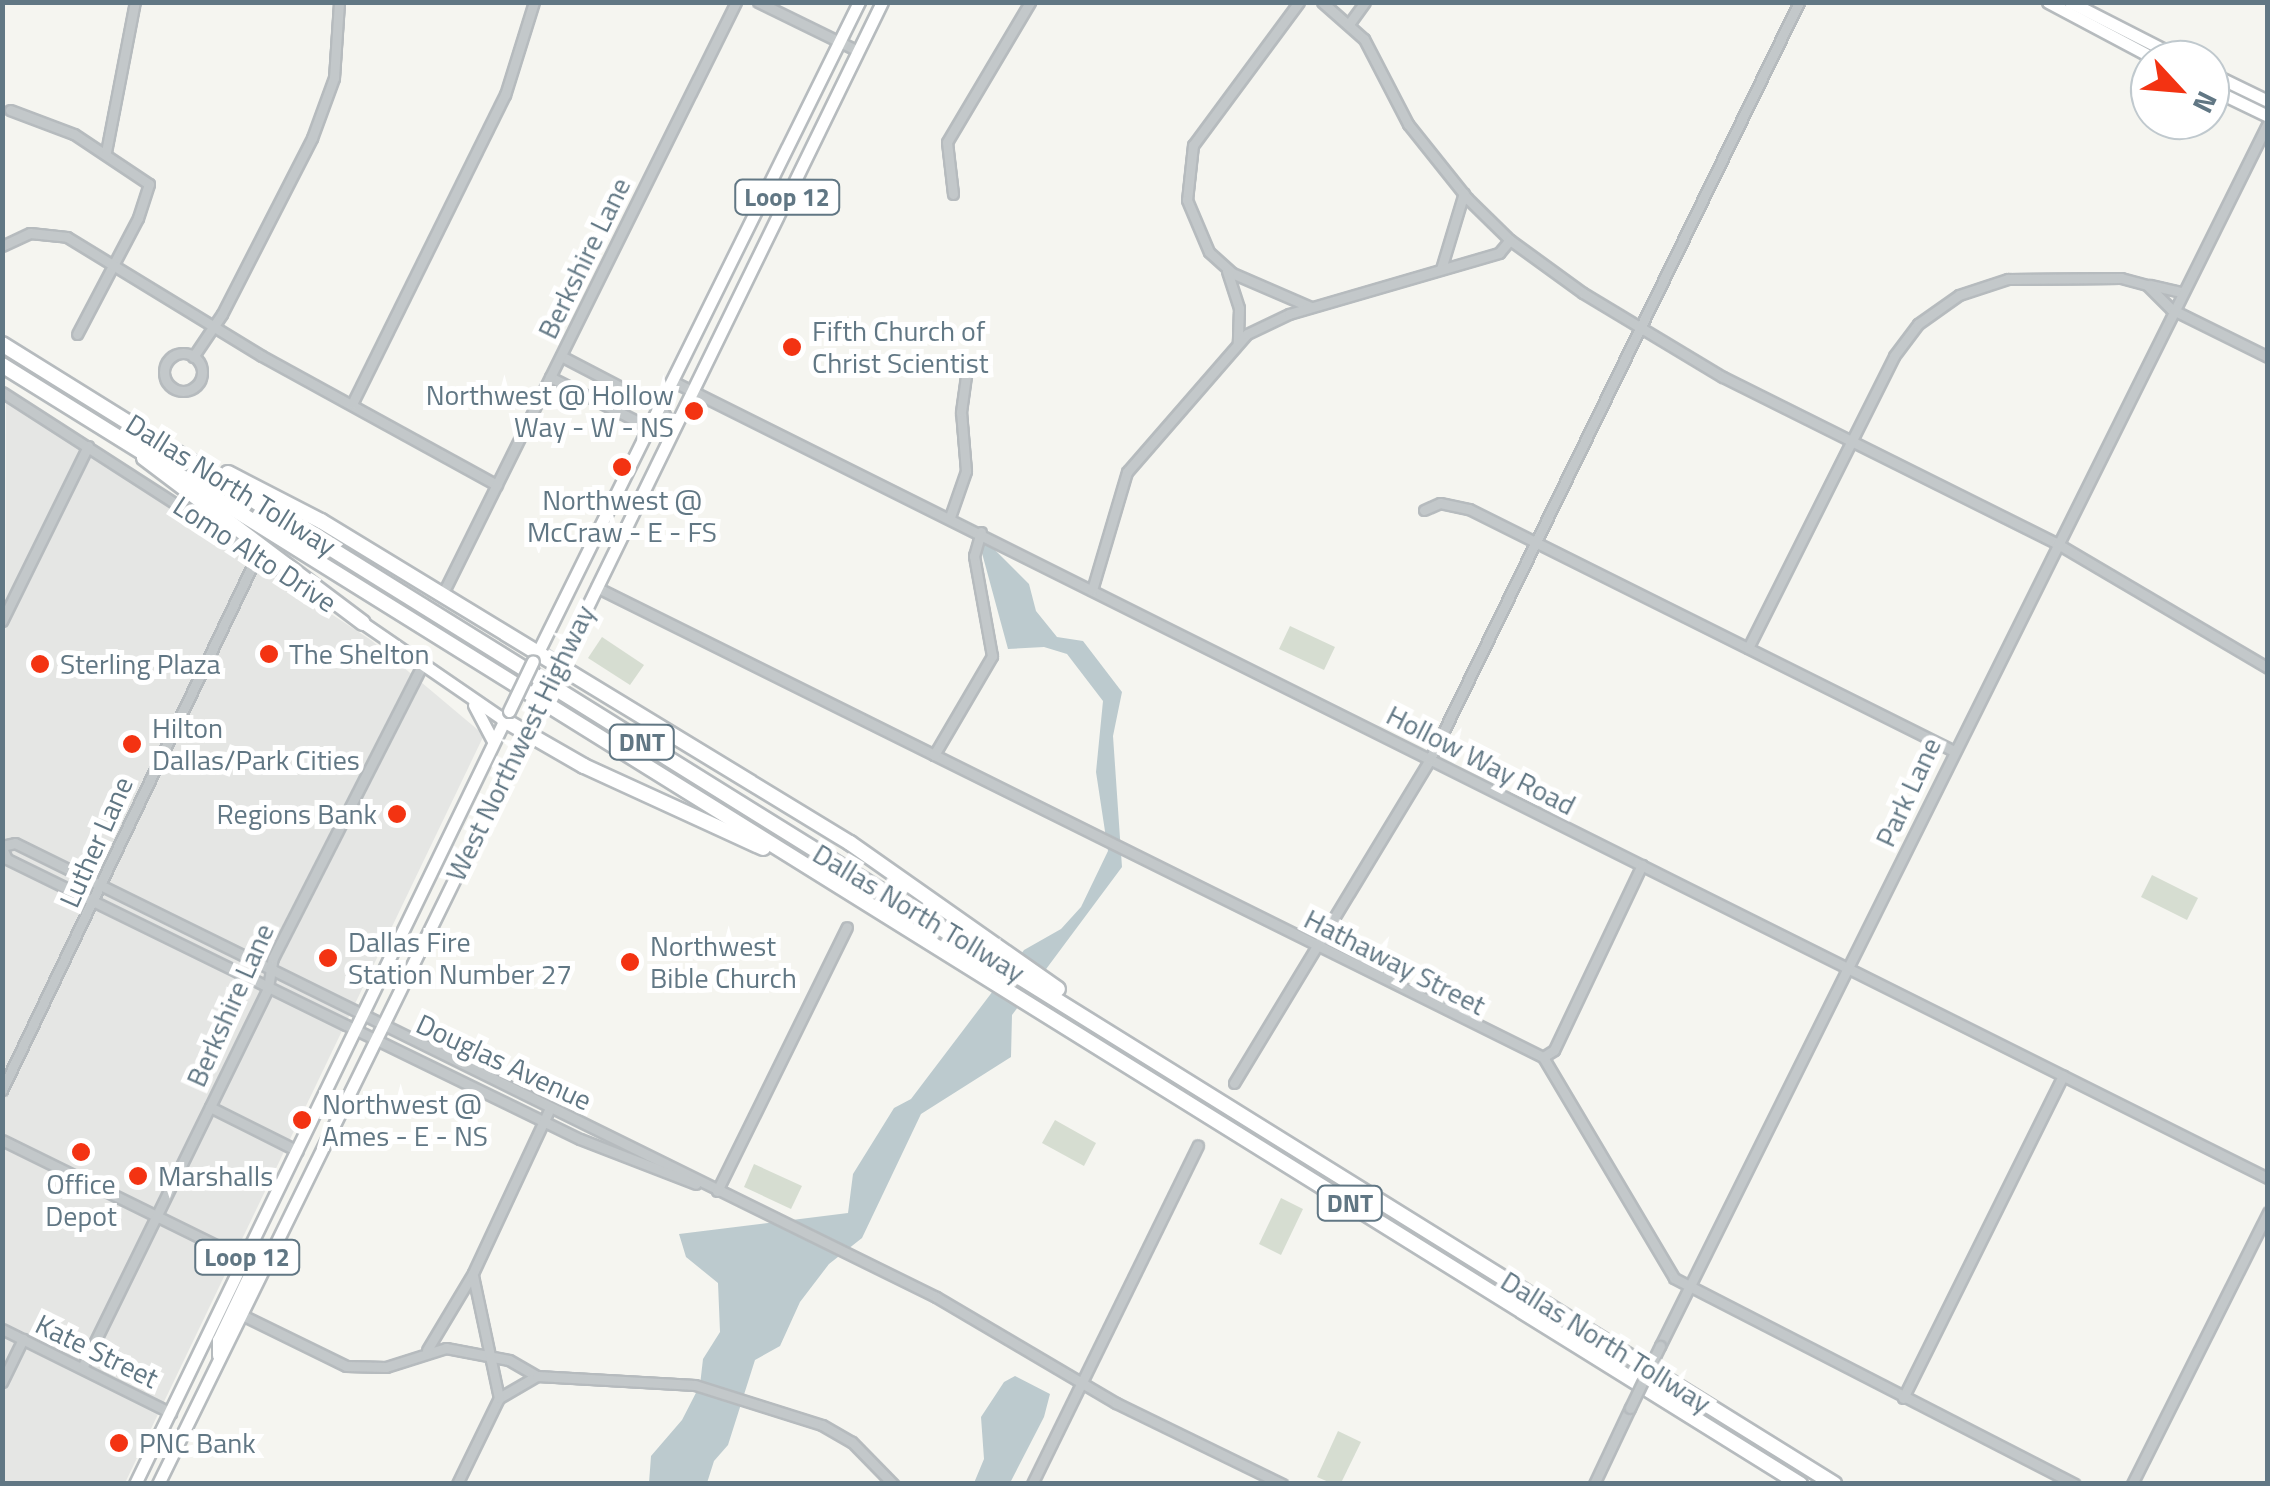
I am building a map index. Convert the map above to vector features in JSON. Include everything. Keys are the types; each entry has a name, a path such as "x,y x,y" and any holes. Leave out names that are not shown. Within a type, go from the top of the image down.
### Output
{"highway":[{"name":"Dallas North Tollway","path":"2,344 1118,1034 1834,1484"},
{"name":"Dallas North Tollway","path":"2,365 122,436 1800,1484"},
{"path":"122,436 161,474 363,622"},
{"path":"168,445 301,510 535,658 861,850 1118,1034"},
{"path":"507,715 812,870"}],"main road":[{"name":"West Northwest Highway","path":"136,1484 507,715 859,2"},
{"name":"West Northwest Highway","path":"158,1484 882,2"},
{"path":"2048,2 2132,40"},
{"path":"2070,2 2132,40"},
{"path":"2230,83 2268,101"},
{"path":"2230,99 2268,120"},
{"name":"Lomo Alto Drive","path":"363,622 424,662 464,695 507,715"},
{"path":"464,695 484,716 494,742"},
{"path":"380,981 398,990"},
{"path":"218,1360 218,1340 249,1275 246,1260"}],"street":[{"path":"106,152 136,2"},
{"path":"192,357 212,326 329,96 339,2"},
{"path":"352,404 510,84 534,2"},
{"name":"Berkshire Lane","path":"446,587 736,2"},
{"path":"758,2 858,52"},
{"path":"953,194 947,142 1030,2"},
{"path":"1299,2 1193,144 1188,200 1209,252 1226,268 1315,308"},
{"path":"1322,2 1349,24 1390,81 1408,124 1464,193 1510,240 1638,330 2056,543 2268,668"},
{"path":"1349,24 1364,2"},
{"path":"1234,1083 1430,759 1799,2"},
{"path":"10,110 34,113 106,152 149,184 114,265 77,334"},
{"name":"Park Lane","path":"1594,1484 1952,750 2268,120"},
{"path":"1441,270 1464,193"},
{"path":"2,246 48,231 497,485"},
{"path":"1092,590 1128,472 1238,343 1272,320 1499,252 1510,240"},
{"path":"1226,268 1239,308 1238,343"},
{"path":"1748,648 1848,440 1906,337 1959,295 2048,275 2088,274 2180,292"},
{"path":"2147,285 2171,309 2268,356"},
{"path":"170,356 192,357 203,376 195,389 177,388 165,379 162,369 170,356"},
{"path":"561,356 660,408 673,428"},
{"path":"950,517 966,471 960,412 967,369"},
{"path":"550,377 650,428 673,428"},
{"name":"Hollow Way Road","path":"674,382 2268,1178"},
{"name":"Lomo Alto Drive","path":"2,392 256,558 363,622"},
{"path":"2,621 88,446"},
{"path":"1424,510 1452,504 1536,541 1952,750"},
{"path":"934,755 992,656 994,638 974,556 981,532"},
{"name":"Luther Lane","path":"2,1090 256,558"},
{"name":"Hathaway Street","path":"596,587 1542,1057"},
{"name":"Berkshire Lane","path":"82,1368 268,988 268,968 424,662"},
{"name":"Douglas Avenue","path":"717,1191 621,1156 544,1120 377,1033 363,1016 191,929 15,843 2,847 7,858 268,988 356,1030 377,1033 550,1108 961,1309 1080,1384 1282,1484"},
{"path":"1642,865 1554,1050 1542,1057 1674,1278 2074,1484"},
{"path":"717,1191 847,927"},
{"path":"183,945 191,929"},
{"path":"203,955 211,940"},
{"path":"1903,1398 2063,1076"},
{"path":"210,1107 298,1151"},
{"path":"428,1350 473,1273 550,1108"},
{"path":"2,1140 246,1260"},
{"path":"621,1156 626,1145"},
{"path":"1032,1484 1198,1145"},
{"path":"2132,1484 2268,1212"},
{"path":"457,1484 499,1398 494,1358 474,1300 473,1273"},
{"path":"240,1314 346,1366 386,1367 428,1350 494,1358 537,1376 695,1385 752,1400 838,1433 892,1484"},
{"name":"Kate Street","path":"2,1329 171,1413"},
{"path":"2,1382 23,1340"},
{"path":"499,1398 537,1376"}],"shaded area":[{"path":"6,401 371,640 484,735 125,1483 3,1483"},
{"path":"976,531 1029,584 1036,611 1057,637 1083,641 1122,692 1113,736 1122,867 1012,1015 1011,1057 921,1114 862,1238 829,1264 800,1302 780,1346 755,1360 728,1445 714,1461 707,1483 649,1483 651,1456 682,1420 700,1385 703,1359 720,1332 718,1283 686,1257 679,1234 848,1213 853,1174 894,1108 911,1099 1024,950 1061,929 1081,907 1108,851 1096,772 1103,701 1067,654 1044,647 1008,649"},
{"path":"1290,626 1335,647 1324,670 1279,649"},
{"path":"602,637 644,665 630,685 588,658"},
{"path":"2152,875 2198,898 2187,920 2141,897"},
{"path":"1055,1120 1096,1143 1084,1166 1042,1143"},
{"path":"754,1164 802,1186 791,1209 744,1187"},
{"path":"1281,1198 1303,1209 1281,1255 1259,1244"},
{"path":"1015,1376 1050,1394 1044,1417 1010,1483 974,1483 984,1459 981,1417 1004,1382"},
{"path":"1338,1431 1361,1442 1341,1483 1331,1483 1317,1477"}],"place":[{"name":"Fifth Church of Christ Scientist","path":"792,347"},
{"name":"Northwest @ Hollow Way - W - NS","path":"694,411"},
{"name":"Northwest @ McCraw - E - FS","path":"622,467"},
{"name":"The Shelton","path":"269,654"},
{"name":"Sterling Plaza","path":"40,664"},
{"name":"Hilton Dallas/Park Cities","path":"132,744"},
{"name":"Regions Bank","path":"397,814"},
{"name":"Dallas Fire Station Number 27","path":"328,958"},
{"name":"Northwest Bible Church","path":"630,962"},
{"name":"Northwest @ Ames - E - NS","path":"302,1120"},
{"name":"Office Depot","path":"81,1152"},
{"name":"Marshalls","path":"138,1176"},
{"name":"PNC Bank","path":"119,1443"}]}
